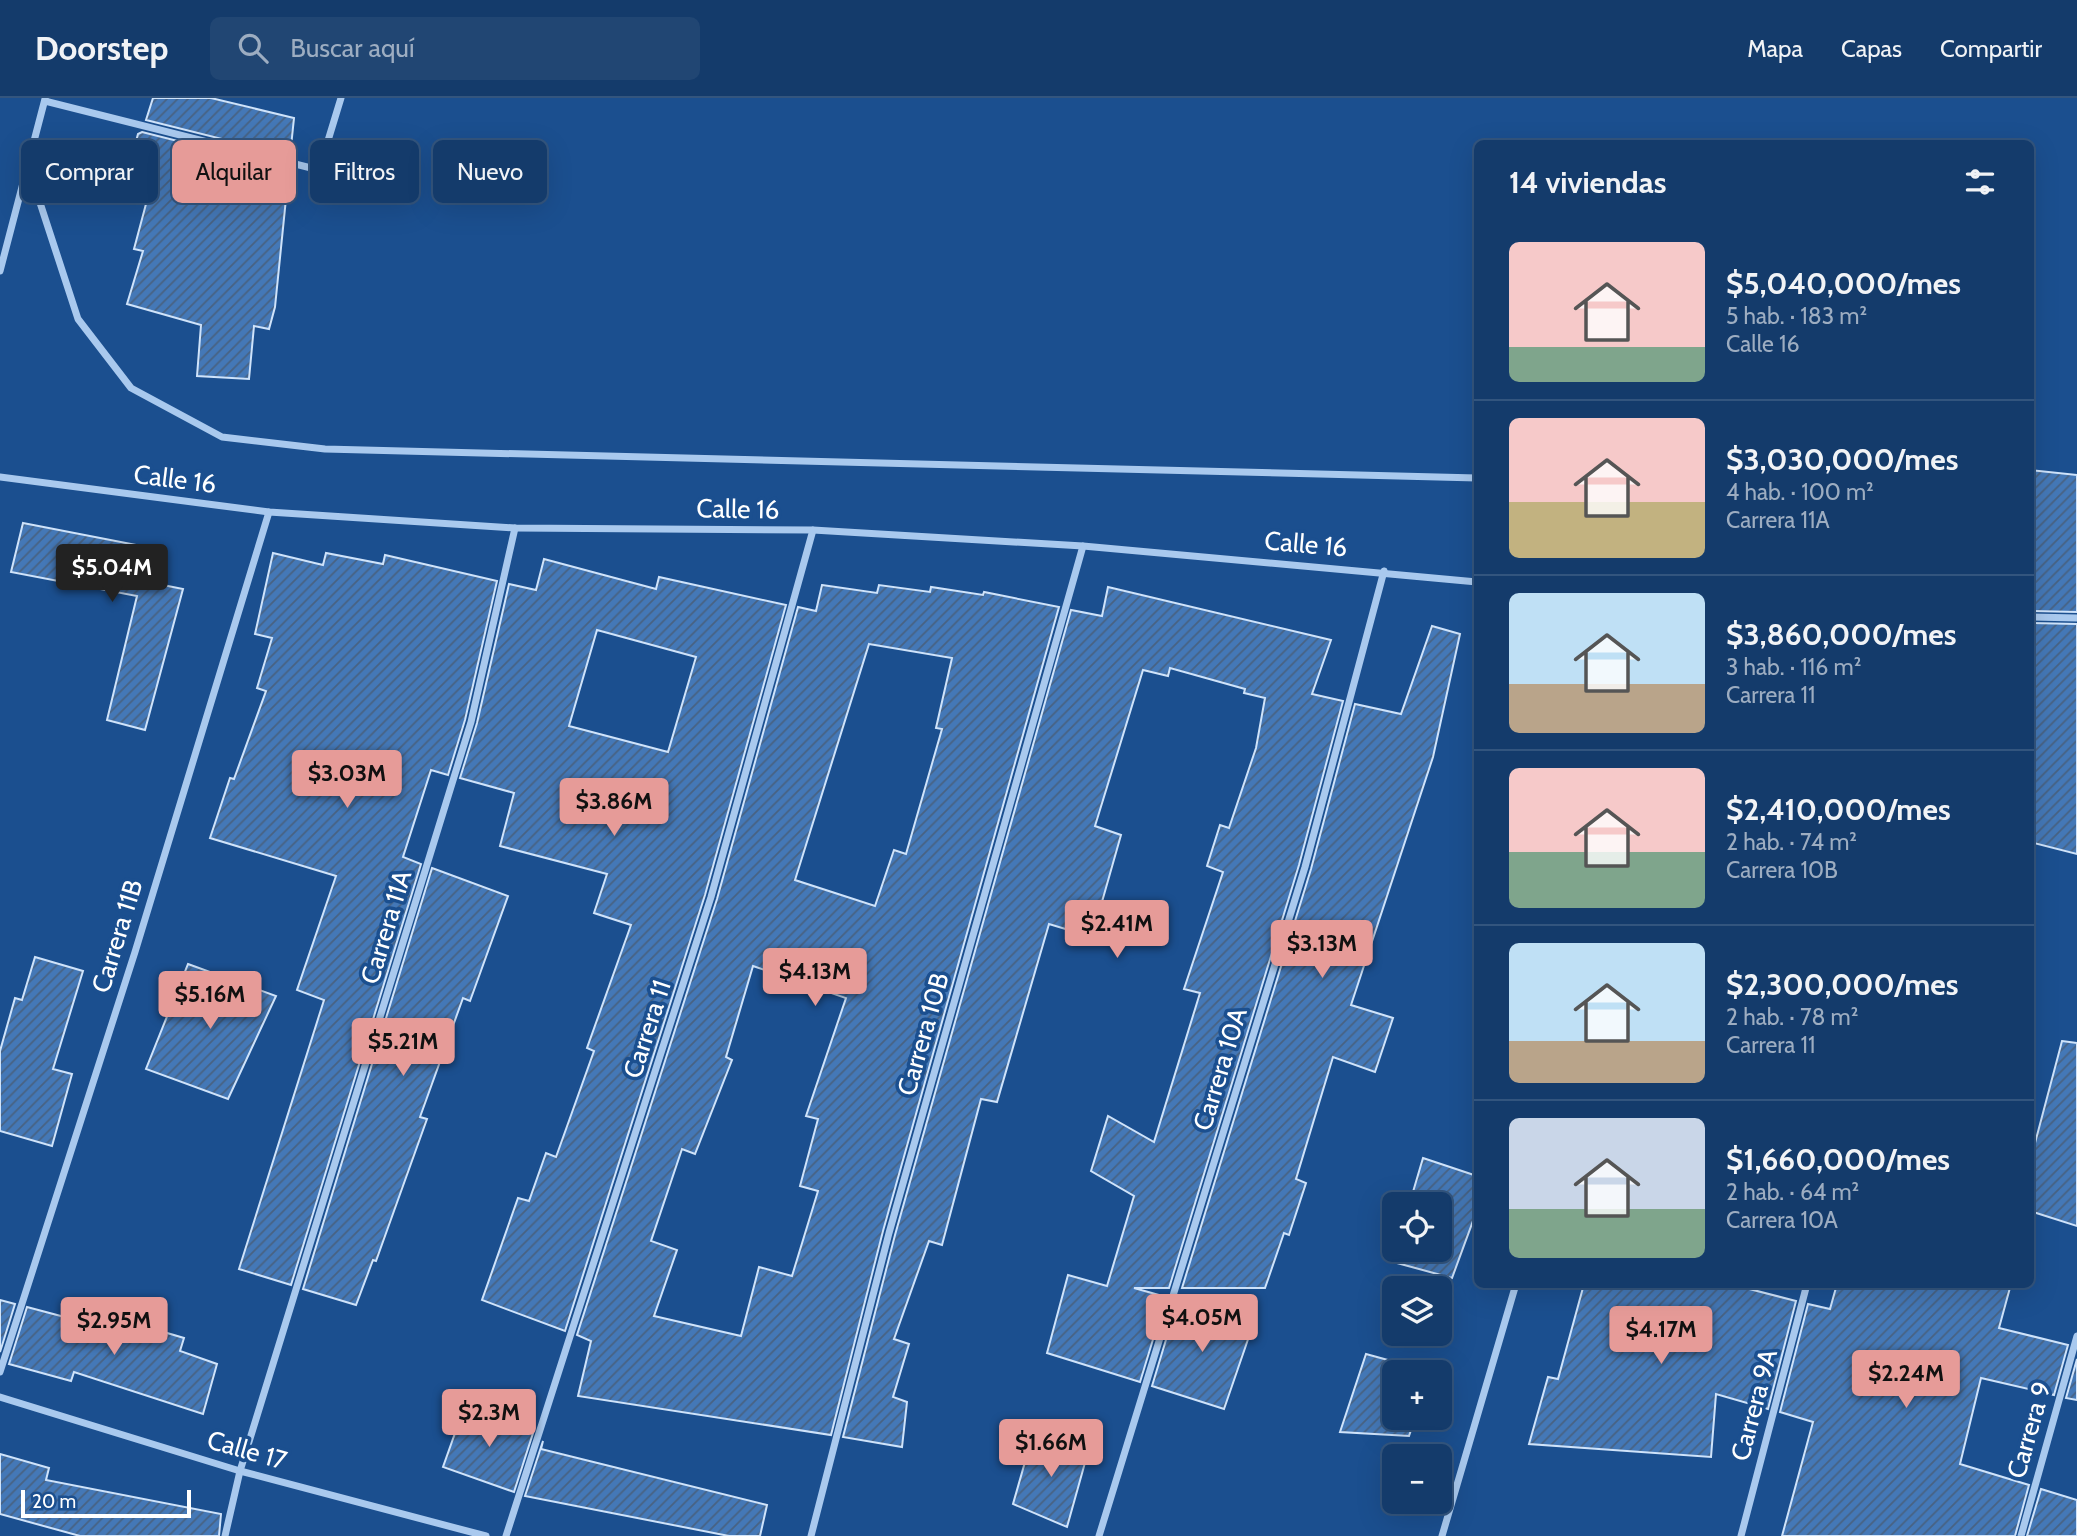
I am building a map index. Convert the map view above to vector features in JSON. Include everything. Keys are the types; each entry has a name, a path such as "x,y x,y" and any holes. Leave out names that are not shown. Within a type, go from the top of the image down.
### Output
{"street":[{"path":"35,140 45,99 319,170 341,98"},
{"path":"0,271 21,192"},
{"path":"40,203 79,319 131,388 222,437 325,449 1474,478"},
{"name":"Calle 16","path":"0,477 269,512 515,527 813,530 1083,546 1384,571 1474,582"},
{"name":"Carrera 11B","path":"0,1371 135,952 269,512"},
{"name":"Carrera 11A","path":"226,1536 240,1471 471,722 515,527"},
{"name":"Carrera 11","path":"506,1536 711,897 813,530"},
{"name":"Carrera 10B","path":"811,1536 889,1233 1083,546"},
{"name":"Carrera 10A","path":"1099,1536 1305,867 1384,571"},
{"path":"2034,617 2077,618"},
{"path":"1442,1536 1515,1288"},
{"name":"Carrera 9A","path":"1741,1536 1806,1288"},
{"name":"Carrera 9","path":"2021,1536 2077,1336"},
{"name":"Calle 17","path":"0,1396 240,1471 486,1536"}],"building":[{"path":"153,98 211,98 294,118 292,140 226,140 146,120"},
{"path":"142,132 174,140 172,203 286,203 275,307 269,329 254,326 249,379 197,376 201,325 127,304 143,251 134,249 146,203 158,203 158,140 136,140 138,134"},
{"path":"2034,470 2077,475 2077,612 2034,611"},
{"path":"23,523 162,550 153,583 183,589 145,730 107,720 137,596 11,572"},
{"path":"273,553 323,565 326,553 383,564 385,555 497,581 465,720 448,775 431,770 403,857 421,864 291,1285 239,1269 324,1000 297,990 336,876 210,838 230,778 234,779 266,691 257,688 272,638 255,634"},
{"path":"544,559 656,589 659,577 786,605 705,895 565,1331 482,1300 518,1198 529,1201 546,1153 556,1157 594,1051 587,1048 631,925 594,913 607,874 500,846 514,793 460,778 477,723 509,584 536,590","holes":["597,630 696,657 668,752 569,726"]},
{"path":"822,585 877,593 879,585 930,592 931,587 983,595 984,592 1059,607 883,1231 831,1435 578,1396 591,1341 577,1335 717,899 798,607 816,611","holes":["869,644 952,658 936,728 942,729 906,854 894,850 875,906 795,880","753,966 846,998 806,1116 818,1119 800,1186 818,1191 792,1276 759,1267 741,1336 654,1316 677,1250 651,1241 682,1149 695,1154 732,1060 726,1057"]},
{"path":"1108,587 1331,640 1312,694 1343,701 1299,865 1169,1288 1134,1288 1166,1297 1140,1382 1047,1353 1068,1275 1107,1286 1134,1196 1091,1171 1108,1116 1154,1142 1200,993 1184,989 1223,872 1207,866 1220,825 1229,828 1256,748 1265,698 1244,693 1245,689 1170,668 1168,676 1143,670 1095,826 1121,835 1092,937 1049,924 997,1102 981,1099 942,1245 929,1241 894,1339 909,1344 893,1397 907,1402 902,1447 843,1437 895,1235 1071,610 1102,616"},
{"path":"2034,623 2077,624 2077,854 2034,843"},
{"path":"1432,626 1460,634 1433,757 1351,1005 1393,1018 1375,1072 1333,1057 1296,1179 1306,1183 1289,1235 1284,1233 1265,1288 1182,1288 1311,869 1355,704 1401,714"},
{"path":"432,868 508,896 470,1001 463,998 420,1117 427,1119 376,1261 373,1260 356,1305 303,1289"},
{"path":"35,957 83,971 53,1069 72,1074 52,1146 0,1131 0,1051 15,998 22,1000"},
{"path":"188,964 276,996 228,1099 146,1069"},
{"path":"2062,1041 2077,1043 2077,1226 2034,1212 2034,1147"},
{"path":"1423,1158 1474,1175 1474,1218 1452,1278 1397,1263 1452,1262 1452,1192 1413,1192"},
{"path":"1583,1288 1746,1288 1796,1301 1768,1409 1716,1394 1711,1457 1529,1444 1548,1377 1558,1379"},
{"path":"1836,1288 2010,1288 1999,1328 2068,1345 2054,1395 1981,1378 1960,1464 2029,1485 2015,1536 1782,1536 1813,1422 1780,1412 1808,1304 1830,1309"},
{"path":"0,1300 15,1304 0,1352"},
{"path":"1178,1300 1254,1322 1224,1409 1152,1386"},
{"path":"27,1307 91,1324 96,1312 184,1338 180,1351 217,1364 203,1414 74,1372 71,1381 9,1364"},
{"path":"1366,1354 1388,1360 1382,1360 1382,1430 1411,1430 1409,1436 1340,1432"},
{"path":"2077,1359 2077,1400 2066,1398"},
{"path":"465,1405 534,1430 514,1492 443,1467"},
{"path":"1033,1434 1088,1452 1067,1527 1013,1504"},
{"path":"543,1441 541,1449 767,1505 760,1536 729,1536 525,1496"},
{"path":"0,1454 49,1468 46,1480 221,1514 219,1536 80,1536 0,1514"},
{"path":"2041,1489 2077,1500 2077,1536 2027,1536"}]}
